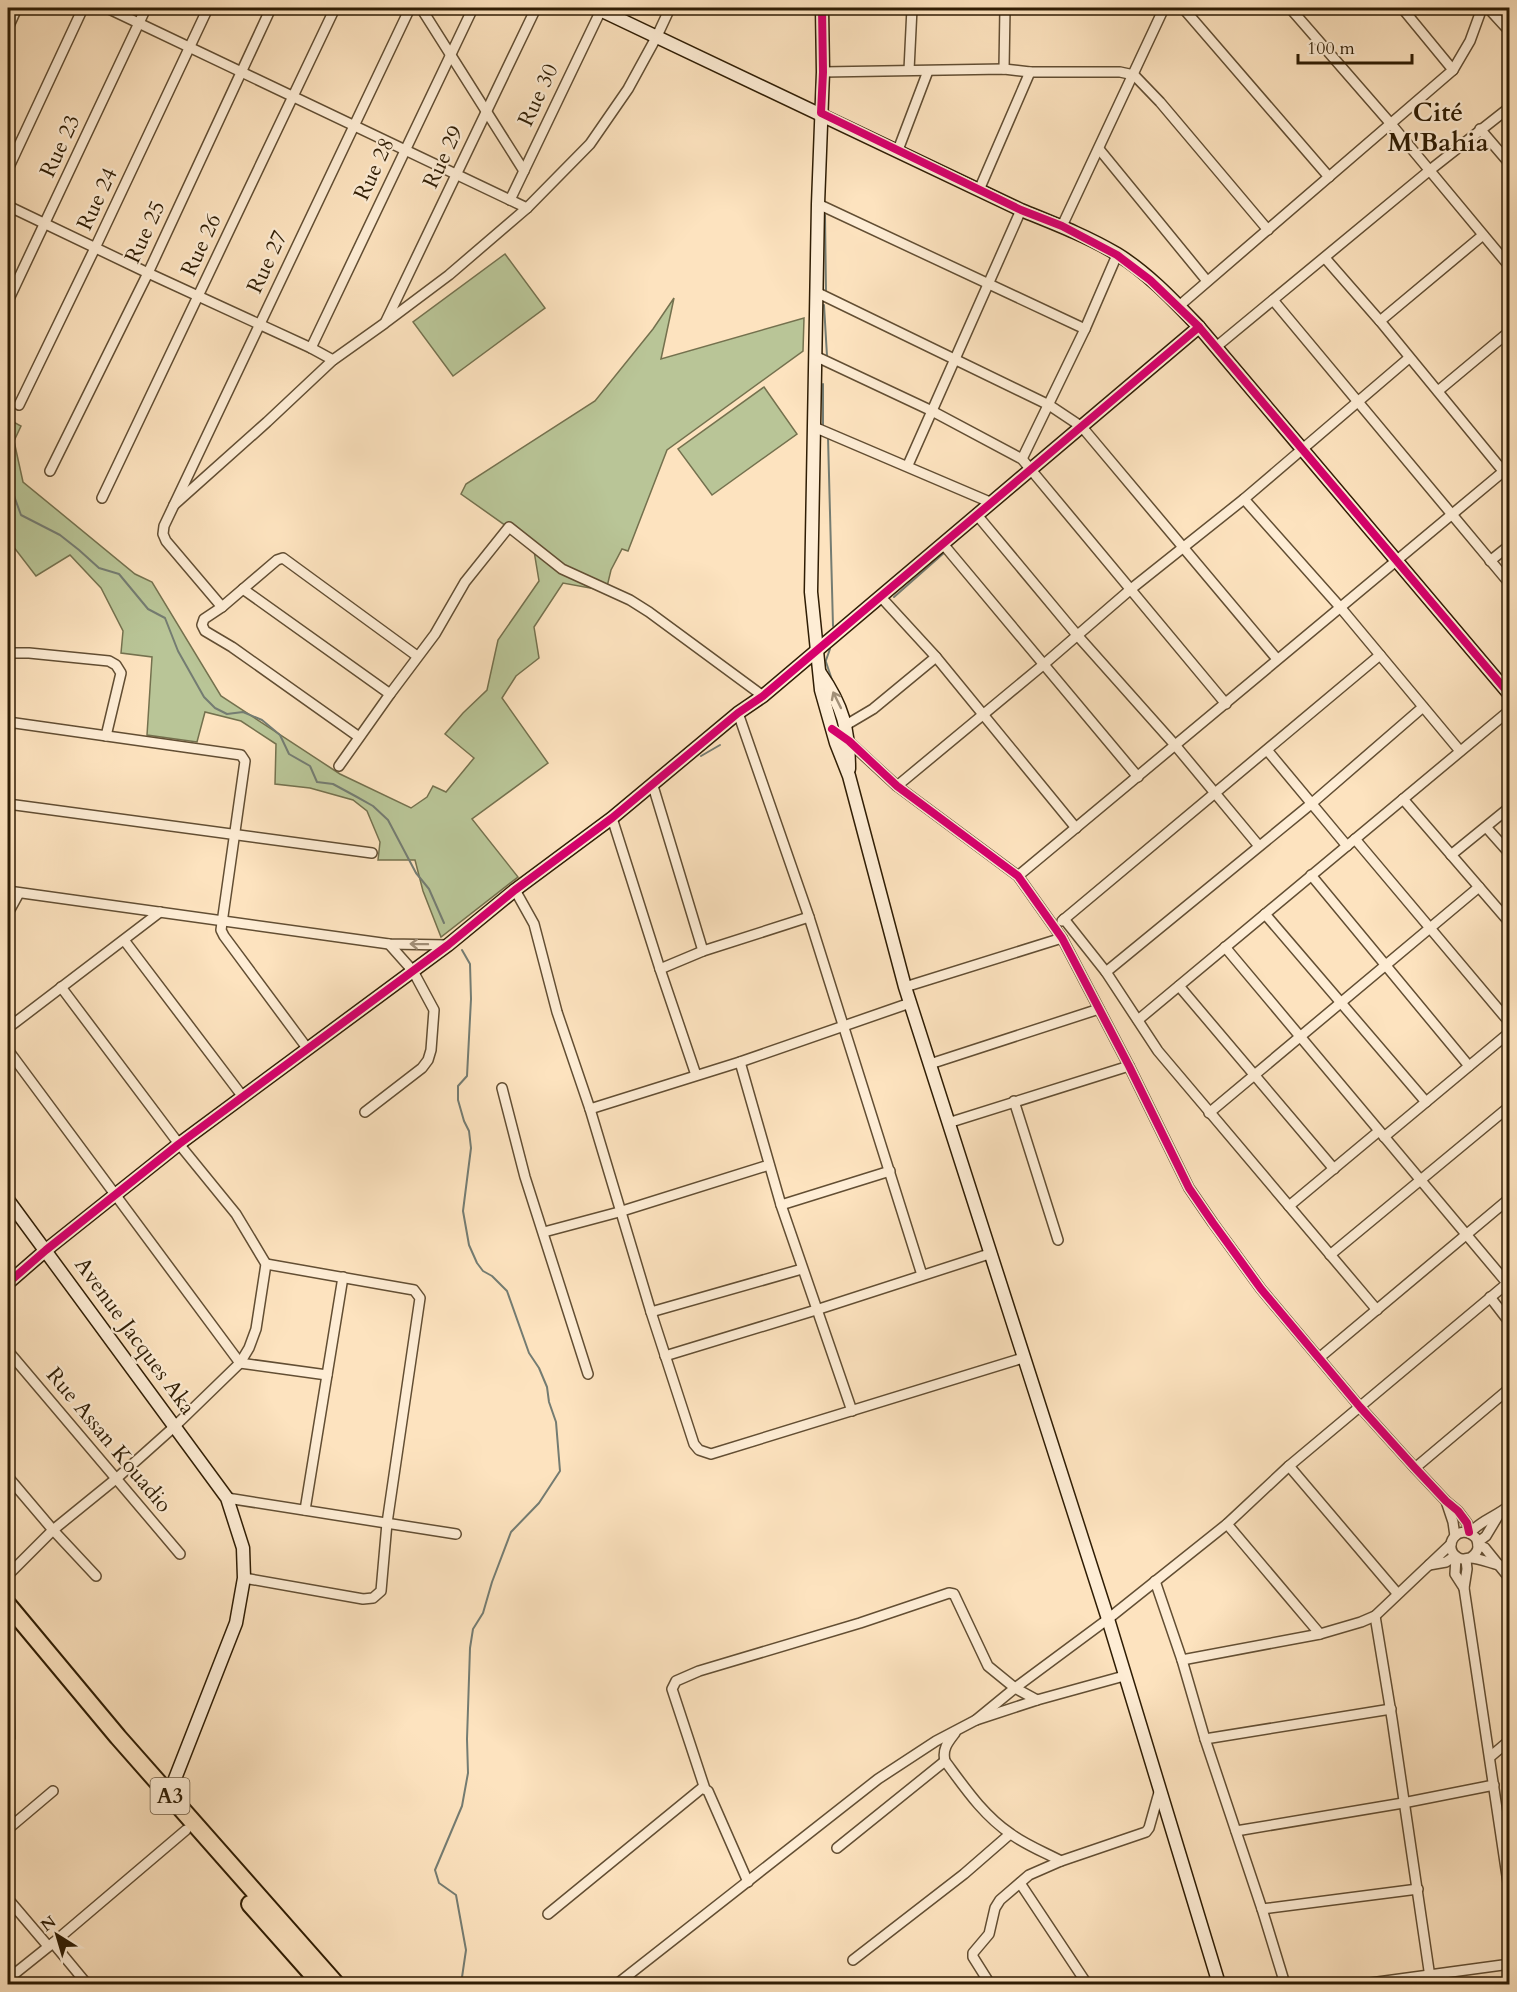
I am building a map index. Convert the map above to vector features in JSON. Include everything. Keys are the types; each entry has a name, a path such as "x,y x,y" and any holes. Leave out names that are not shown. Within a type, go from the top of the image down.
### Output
{"highway":[{"name":"A3","path":"8,1605 118,1737 166,1799 186,1830 321,1984"},
{"name":"A3","path":"8,1621 166,1799 336,1984"}],"street":[{"path":"8,28 17,8"},
{"path":"8,169 82,8"},
{"path":"107,8 526,208"},
{"name":"Rue 23","path":"8,301 146,8"},
{"name":"Rue 24","path":"19,405 208,8"},
{"name":"Rue 25","path":"50,471 148,273 271,8"},
{"name":"Rue 26","path":"102,498 335,8"},
{"name":"Rue 27","path":"222,607 166,541 163,534 164,526 410,8"},
{"path":"421,8 524,171"},
{"name":"Rue 28","path":"311,348 473,8"},
{"name":"Rue 29","path":"386,323 536,8"},
{"path":"600,8 1021,210 1062,226 1117,255 1150,280 1199,327 1509,695"},
{"name":"Rue 30","path":"510,200 600,8"},
{"path":"174,505 333,360 386,323 526,208 590,144 628,89 657,36 669,8"},
{"path":"822,8 823,72 820,113 811,592 821,690 849,776 905,987 1108,1619 1219,1984"},
{"path":"909,70 912,8"},
{"path":"1004,69 1005,8"},
{"path":"1062,226 1164,8"},
{"path":"1183,8 1329,177"},
{"path":"1290,8 1430,170 1509,267"},
{"path":"1402,8 1453,70"},
{"path":"1179,306 1453,70 1470,41 1482,8"},
{"path":"1488,8 1509,33"},
{"path":"823,72 1004,69 1030,72 1120,72 1134,75 1160,102 1268,230"},
{"path":"898,150 928,71"},
{"path":"979,190 1030,72"},
{"path":"1216,347 1509,107"},
{"path":"1480,129 1509,164"},
{"path":"1098,149 1207,281"},
{"path":"818,204 1084,329"},
{"path":"8,206 333,360"},
{"path":"908,465 1021,210"},
{"path":"1380,321 1483,235"},
{"path":"1022,459 1117,255"},
{"path":"1018,876 1506,469 1325,258"},
{"path":"816,292 1049,405 1082,427 1277,659"},
{"path":"1273,300 1509,584"},
{"path":"8,1283 179,1144 448,945 515,890 653,786 738,713 763,696 818,650 1199,327"},
{"path":"1438,391 1509,331"},
{"path":"815,356 932,411 1022,459 1226,704"},
{"path":"897,786 1131,589 1244,499 1409,358"},
{"path":"814,427 908,465 992,503"},
{"path":"1244,499 1340,607 1460,751"},
{"path":"977,515 1259,846"},
{"path":"339,766 435,634 465,582 509,527 562,569 630,600 649,612 763,696"},
{"path":"943,544 1138,777"},
{"path":"1490,561 1509,545"},
{"path":"359,738 232,647 205,631 202,626 204,619 222,607 277,560 283,558 417,656"},
{"path":"243,589 390,694"},
{"path":"880,596 936,657 1076,828"},
{"path":"8,653 29,652 109,661 116,665 121,673 106,736"},
{"path":"1054,927 1380,656"},
{"path":"846,724 873,709 936,657"},
{"path":"818,670 840,704 846,724 849,741 849,776"},
{"path":"1106,972 1311,804 1423,707"},
{"path":"1138,1020 1509,710"},
{"path":"738,713 809,917 922,1275"},
{"path":"8,739 9,723 241,755 245,761 221,930 307,1048"},
{"path":"832,729 849,741 897,786 1018,876 1062,938 1189,1188 1213,1223 1319,1358 1414,1468 1458,1511 1467,1523 1469,1533 1478,1544 1485,1548 1509,1579"},
{"path":"1267,750 1347,846"},
{"path":"653,786 703,951"},
{"path":"1403,799 1509,922"},
{"path":"8,804 372,853"},
{"path":"1451,855 1509,807"},
{"path":"612,818 696,1075"},
{"path":"1486,827 1509,854"},
{"path":"1355,839 1509,1023"},
{"path":"1311,875 1469,1066"},
{"path":"1209,1113 1479,887"},
{"path":"515,890 534,924 557,1012 590,1109 619,1212 694,1444 699,1450 711,1454 1023,1358"},
{"path":"8,891 389,944 448,945"},
{"path":"8,914 19,893"},
{"path":"8,1028 160,912"},
{"path":"1265,914 1426,1101"},
{"path":"660,969 703,951 809,917"},
{"path":"1064,919 1106,972 1158,1051 1377,1310"},
{"path":"905,987 1062,938"},
{"path":"124,940 243,1097"},
{"path":"365,1112 422,1068 431,1050 434,1010 413,971 389,944"},
{"path":"976,1720 1227,1524 1289,1466 1508,1282 1225,947"},
{"path":"1179,986 1334,1169"},
{"path":"8,1575 53,1530 117,1478 240,1363 256,1329 266,1264 236,1214 179,1144 61,987"},
{"path":"590,1109 740,1062 910,1003"},
{"path":"930,1064 1099,1009"},
{"path":"1288,1206 1426,1101 1509,1032"},
{"path":"8,1050 240,1363 327,1375"},
{"path":"740,1062 781,1205 852,1411"},
{"path":"948,1123 1129,1066"},
{"path":"502,1088 525,1177 588,1374"},
{"path":"1014,1101 1058,1240"},
{"path":"1330,1255 1509,1106"},
{"path":"544,1232 619,1212 769,1165"},
{"path":"781,1205 890,1171"},
{"path":"1319,1358 1509,1198"},
{"name":"Avenue Jacques Aka","path":"8,1200 227,1498 243,1548 244,1578 236,1623 166,1799"},
{"path":"665,1356 989,1254"},
{"path":"244,1578 363,1599 373,1598 381,1592 387,1522 420,1298 414,1290 266,1264"},
{"path":"651,1312 802,1269"},
{"path":"304,1510 343,1277"},
{"path":"1490,1297 1509,1323"},
{"name":"Rue Assan Kouadio","path":"8,1351 180,1554"},
{"path":"1414,1468 1509,1388"},
{"path":"1289,1466 1397,1593"},
{"path":"8,1477 96,1576"},
{"path":"227,1498 456,1534"},
{"path":"1446,1501 1453,1522 1451,1549 1462,1558 1499,1565"},
{"path":"1182,1660 1320,1634 1375,1616 1459,1533 1469,1533 1477,1525 1498,1515 1509,1506"},
{"path":"1429,1565 1462,1558 1477,1552 1478,1544 1486,1536 1498,1515"},
{"path":"1227,1524 1320,1634"},
{"path":"1462,1558 1455,1574 1464,1588 1507,1860 1509,1896"},
{"path":"1155,1581 1182,1660 1204,1739 1285,1984"},
{"path":"748,1882 705,1789 672,1689 676,1681 699,1671 860,1623 949,1593 954,1594 958,1600 969,1629 988,1666 1015,1688 1037,1700"},
{"path":"1375,1616 1430,1980"},
{"path":"617,1984 878,1779 958,1728 1037,1700 1124,1676"},
{"path":"1204,1739 1390,1709"},
{"path":"958,1728 946,1744 943,1753 945,1761 976,1804 1011,1834 1061,1861"},
{"path":"1490,1757 1509,1740"},
{"path":"837,1848 945,1761"},
{"path":"1236,1831 1494,1785"},
{"path":"548,1914 702,1788 705,1789"},
{"path":"990,1984 973,1957 973,1953 989,1934 995,1908 1000,1900 1029,1875 1061,1861 1146,1832 1160,1789"},
{"path":"8,1829 53,1791"},
{"path":"8,1979 186,1830"},
{"path":"854,1960 1011,1834"},
{"path":"1020,1883 1087,1984"},
{"path":"1262,1909 1418,1889"},
{"path":"8,1899 87,1984"},
{"path":"1363,1984 1430,1980 1509,1964"}],"green space":[{"path":"505,254 545,308 453,376 413,322"},
{"path":"674,298 661,359 804,318 803,351 667,450 628,551 622,549 611,570 606,591 563,583 534,627 539,658 516,676 502,698 548,763 472,819 518,877 441,937 423,891 415,860 378,860 380,842 367,811 353,800 310,788 275,784 276,744 241,721 205,712 197,742 147,735 152,657 121,653 123,631 101,588 70,555 36,576 13,546 8,550 8,419 21,426 14,441 23,482 135,574 152,582 221,696 340,774 411,808 427,797 433,786 446,792 474,758 445,734 487,690 498,640 539,581 533,545 461,494 466,484 595,401 653,329"},
{"path":"764,387 797,434 712,495 678,449"},
{"path":"8,1677 14,1684 15,1739 8,1742"}],"waterway":[{"path":"825,215 826,293"},
{"path":"824,305 827,356"},
{"path":"823,384 823,426"},
{"path":"828,437 833,626"},
{"path":"8,460 10,485 21,515 60,535 99,568 119,574 148,609 165,618 178,651 204,697 215,708 227,714 243,712 262,720 280,735 289,754 310,766 317,782 333,784 373,806 388,820 416,873 429,889 444,923"},
{"path":"894,597 945,552"},
{"path":"825,663 830,649"},
{"path":"826,662 833,683"},
{"path":"701,756 720,745"},
{"path":"461,1984 466,1950 456,1895 439,1883 435,1870 462,1806 468,1773 470,1648 473,1629 483,1613 511,1532 539,1503 560,1471 556,1422 547,1387 539,1368 529,1353 507,1291 492,1276 483,1271 469,1245 463,1211 471,1148 469,1131 458,1100 458,1086 467,1076 471,999 470,964 462,950"}],"cycle path":[{"path":"822,8 821,113 1021,210 1062,226 1117,255 1150,280 1199,327 1510,695"},
{"path":"8,1283 179,1144 448,945 515,890 612,818 738,713 763,696 1199,327"},
{"path":"832,729 849,741 897,786 1018,876 1062,938 1189,1188 1213,1223 1261,1289 1360,1407 1446,1501 1458,1511 1467,1523 1469,1532"}],"district":[{"name":"Cité M'Bahia","path":"1438,127"}]}
